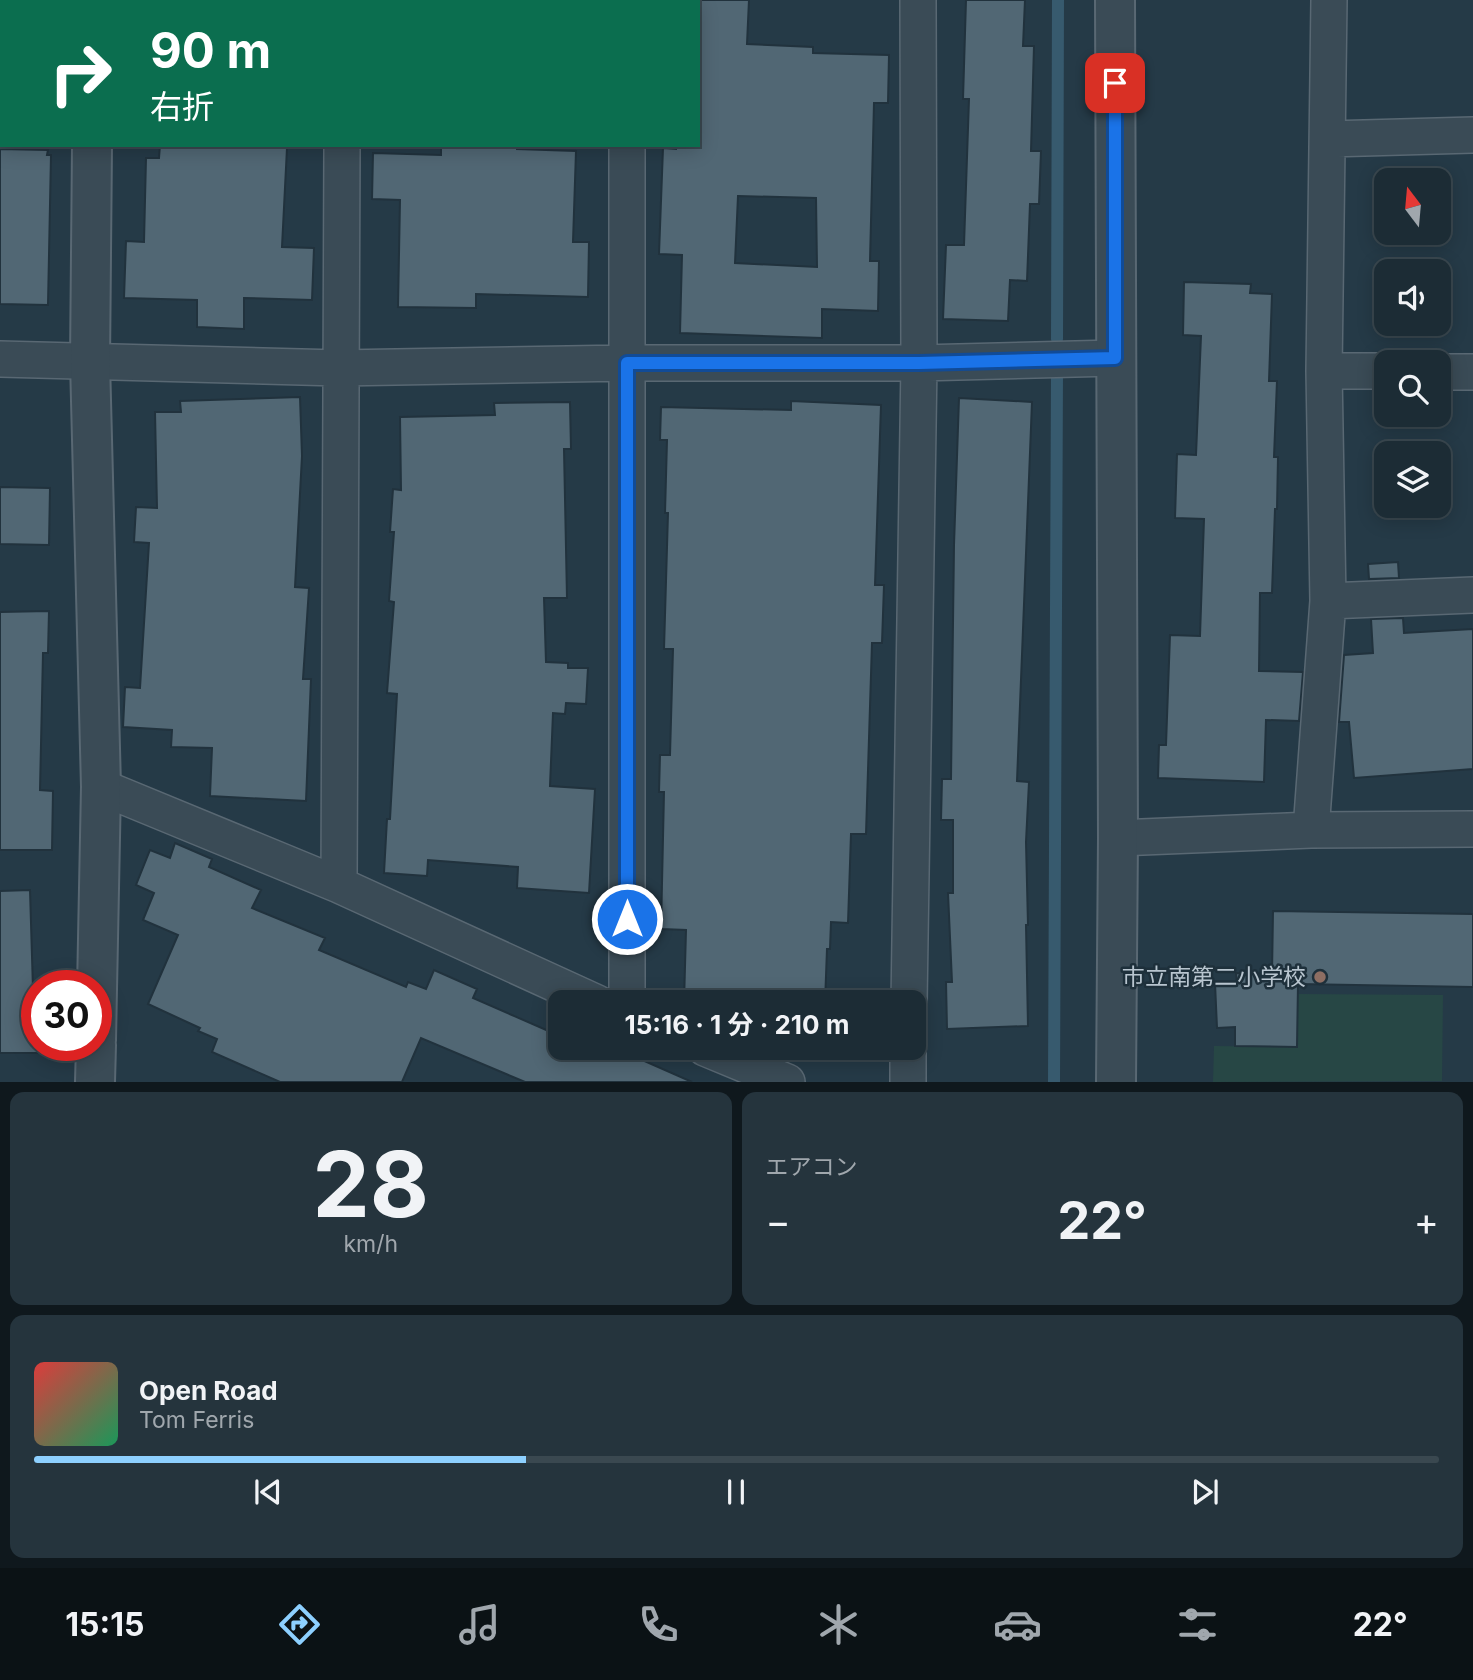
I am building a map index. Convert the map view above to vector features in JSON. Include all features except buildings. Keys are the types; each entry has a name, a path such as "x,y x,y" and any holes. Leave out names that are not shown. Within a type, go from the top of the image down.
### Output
{"street":[{"path":"909,990 919,363 918,0"},
{"path":"1115,0 1118,838 1115,1082"},
{"path":"1311,830 1328,601 1324,371 1329,0"},
{"path":"1328,139 1473,135"},
{"path":"92,147 90,362 102,787 98,970"},
{"path":"339,885 342,147"},
{"path":"627,147 627,990"},
{"path":"0,359 339,368 627,363 919,363 1115,358"},
{"path":"1324,371 1374,371"},
{"path":"1451,372 1473,372"},
{"path":"1328,601 1473,595"},
{"path":"102,787 339,885 569,990"},
{"path":"1118,838 1311,830 1473,829"},
{"path":"734,1060 787,1082"},
{"path":"908,1060 908,1082"},
{"path":"95,1082 96,1061"}],"green space":[{"path":"1298,994 1443,995 1442,1081 1213,1082 1214,1046 1296,1047"}],"waterway":[{"path":"1057,339 1058,0"},
{"path":"1054,1082 1057,372"}],"place":[{"name":"市立南第二小学校","path":"1320,977"}],"route":[{"path":"627,919 627,363 919,363 1115,358 1115,83"}]}
